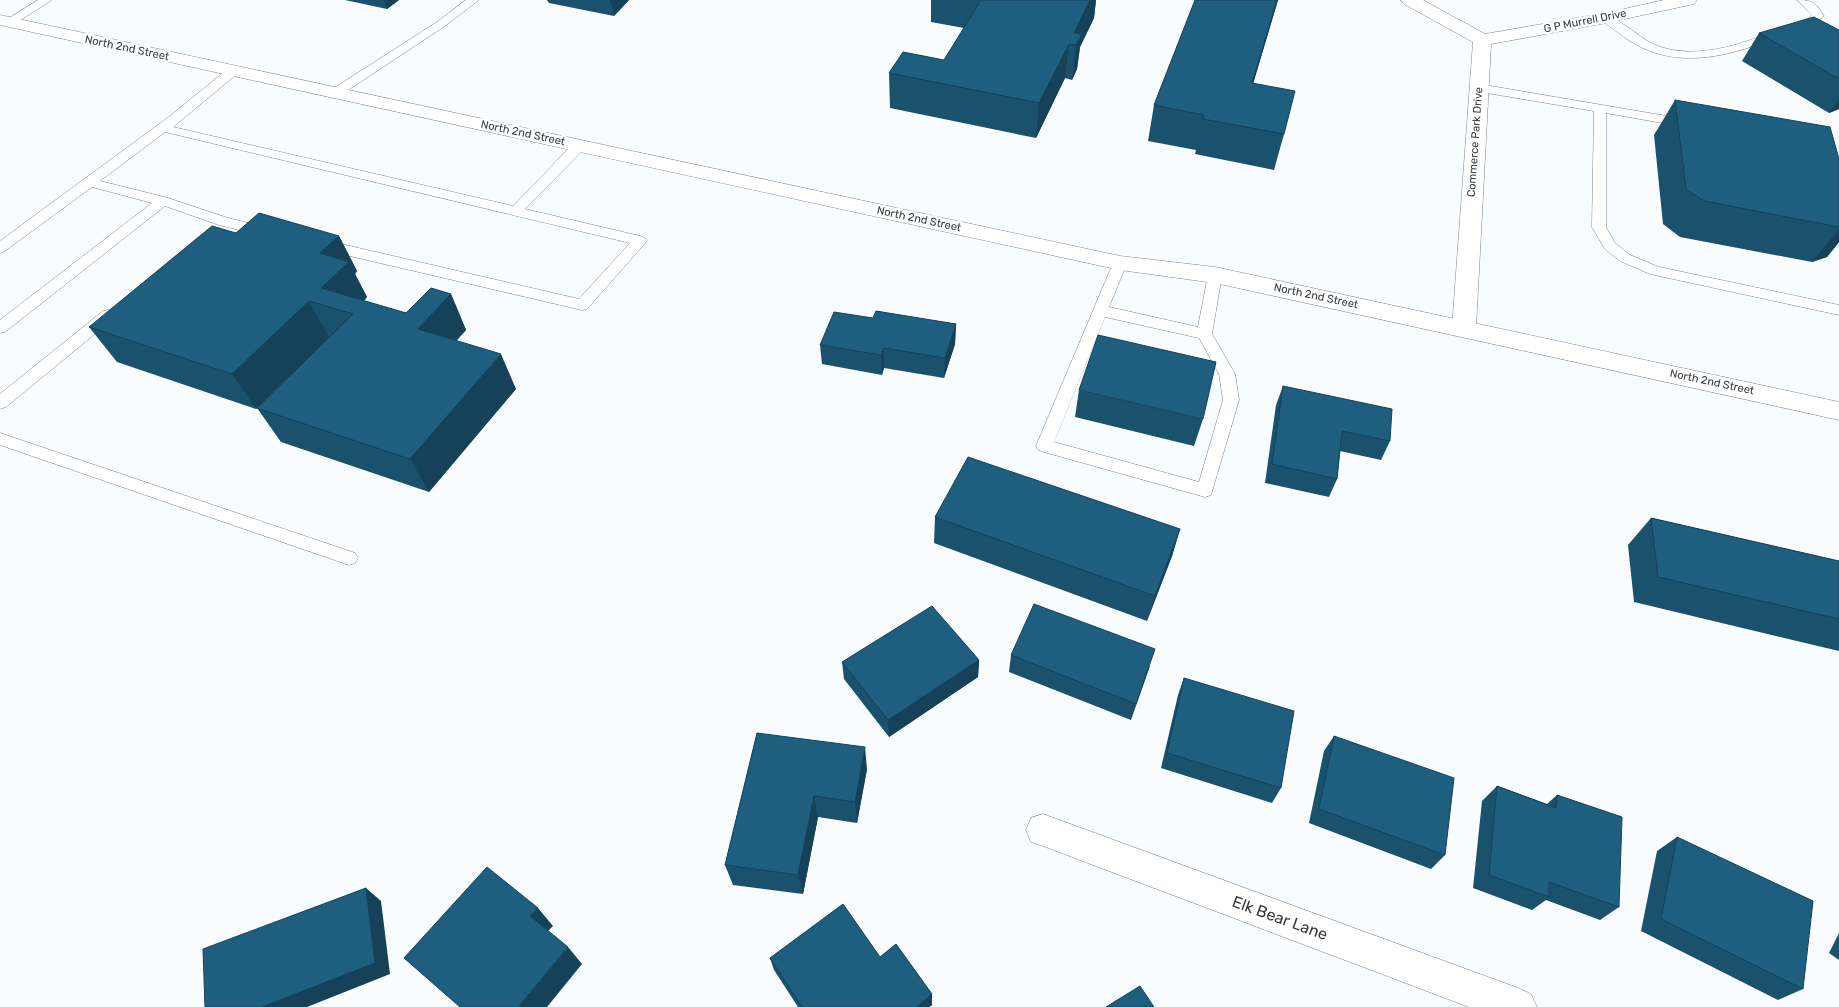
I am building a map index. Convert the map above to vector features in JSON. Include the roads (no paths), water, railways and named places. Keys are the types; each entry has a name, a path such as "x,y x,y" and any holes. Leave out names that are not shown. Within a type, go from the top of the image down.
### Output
{"main road":[{"path":"1410,0 1482,40"},
{"name":"G P Murrell Drive","path":"1482,40 1606,18 1688,0"},
{"name":"North 2nd Street","path":"5,21 1120,263 1215,275 1839,410"},
{"name":"Commerce Park Drive","path":"1464,328 1482,40"},
{"name":"Elk Bear Lane","path":"1043,830 1518,1007"}],"lane":[{"path":"5,21 46,0"},
{"path":"335,93 441,24 473,0"},
{"path":"1606,18 1653,48 1670,54 1708,53 1733,48 1813,20 1818,16 1814,9 1803,0"},
{"path":"0,248 175,119 233,71"},
{"path":"1479,88 1600,110 1698,125"},
{"path":"1600,110 1599,227 1610,246 1626,258 1655,271 1839,310"},
{"path":"163,128 640,241 582,306 311,242"},
{"path":"514,212 580,145"},
{"path":"89,182 163,202 224,222 282,235"},
{"path":"0,328 163,202"},
{"path":"208,234 224,222"},
{"path":"1120,263 1044,446 1205,490 1231,400 1227,374 1204,334 1215,275"},
{"path":"0,402 123,303"},
{"path":"1099,310 1204,334"},
{"path":"0,439 350,558"}]}
